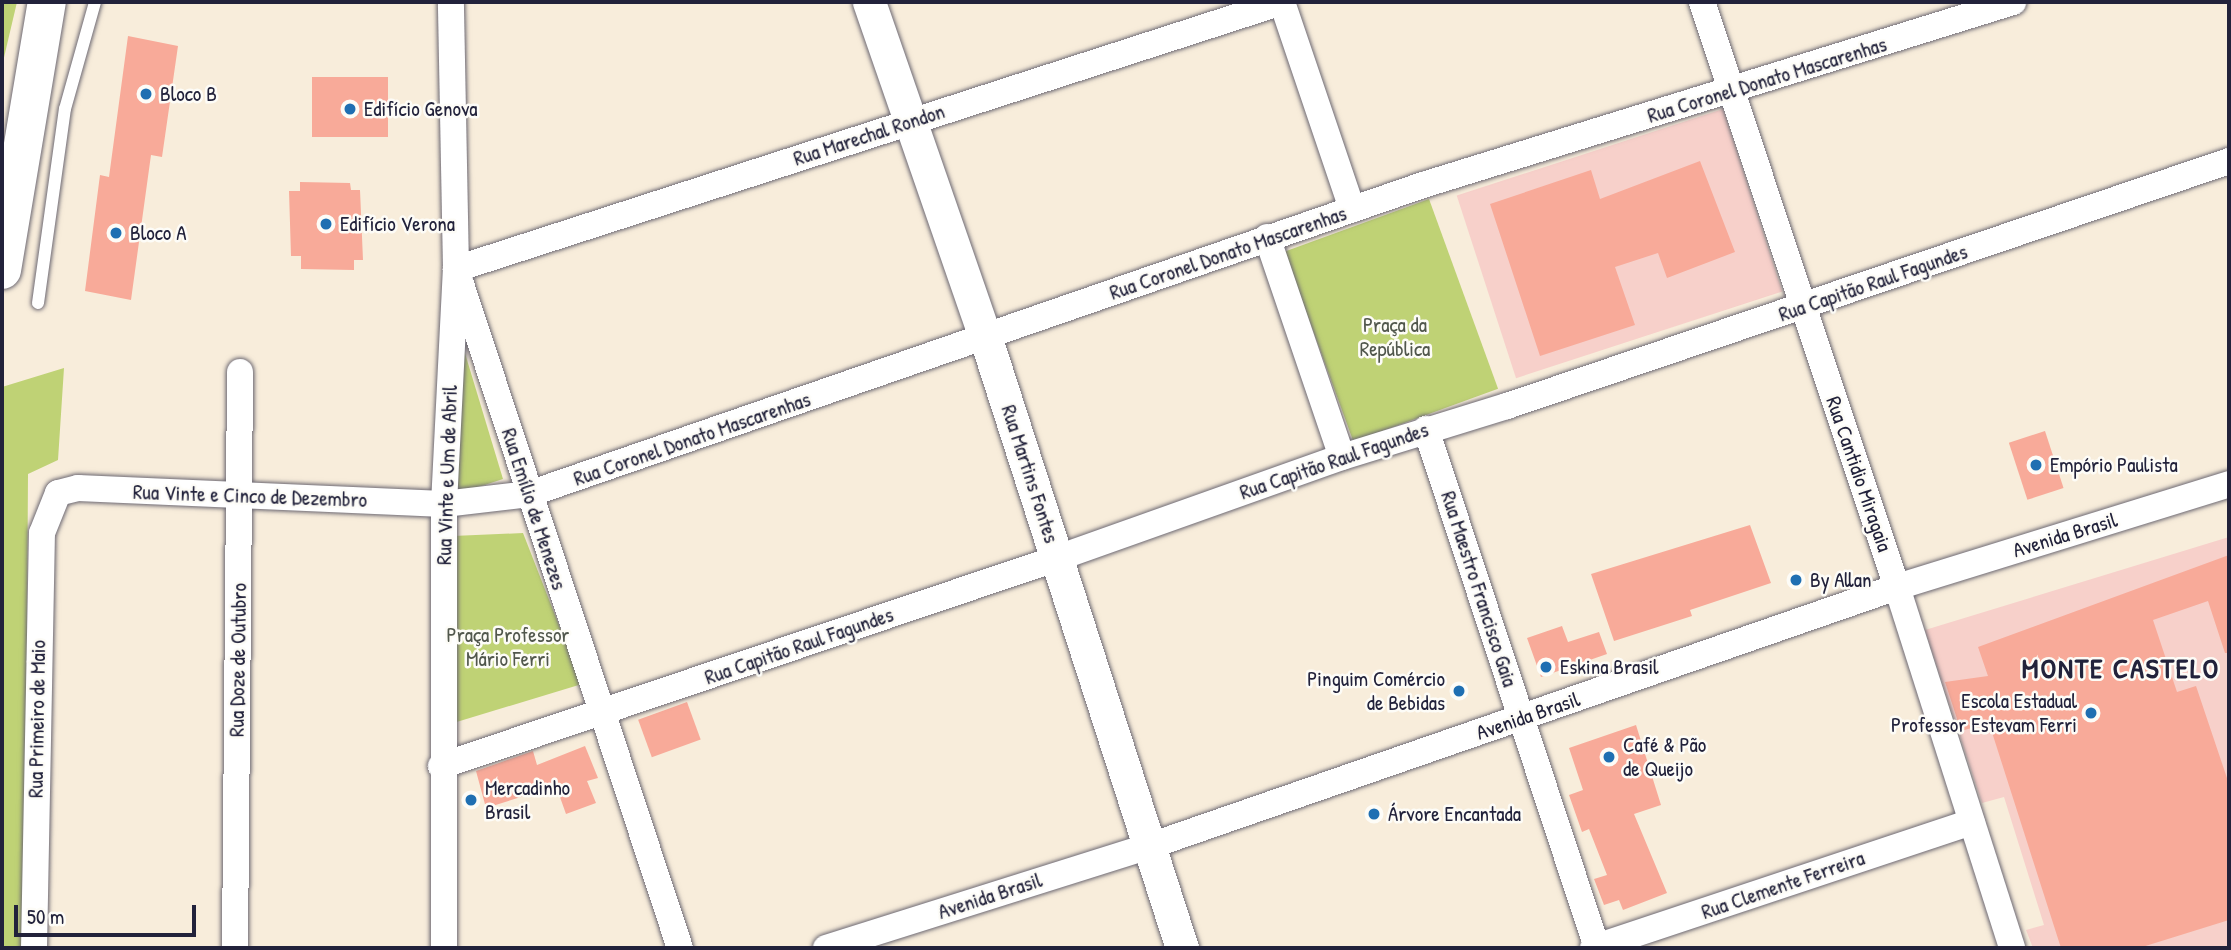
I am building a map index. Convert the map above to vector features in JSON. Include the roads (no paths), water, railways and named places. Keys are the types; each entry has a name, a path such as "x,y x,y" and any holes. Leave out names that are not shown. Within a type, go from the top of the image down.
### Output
{"main road":[{"path":"2,270 47,2"}],"street":[{"name":"Rua Vinte e Um de Abril","path":"444,948 441,766 444,504 456,269 451,2"},
{"name":"Rua Martins Fontes","path":"869,2 986,339 1182,948"},
{"name":"Rua Marechal Rondon","path":"456,269 1282,2"},
{"path":"1282,2 1352,209"},
{"name":"Rua Cantidio Miragaia","path":"1702,2 1802,308 1898,587 2012,948"},
{"name":"Rua Coronel Donato Mascarenhas","path":"444,504 529,494 986,339 1267,237 2013,2"},
{"name":"Rua Capitão Raul Fagundes","path":"441,766 1058,558 1342,457 1802,308 2229,160"},
{"path":"1267,237 1342,457"},
{"name":"Rua Emílio de Menezes","path":"456,269 599,714 680,948"},
{"name":"Rua Doze de Outubro","path":"235,948 240,372"},
{"name":"Rua Maestro Francisco Gaia","path":"1426,429 1596,948"},
{"name":"Avenida Brasil","path":"826,948 1150,846 1898,587 2229,484"},
{"name":"Rua Vinte e Cinco de Dezembro","path":"58,493 78,488 444,504"},
{"name":"Rua Primeiro de Maio","path":"34,948 43,533 58,493"},
{"name":"Rua Clemente Ferreira","path":"1596,948 1972,822"}],"lane":[{"path":"38,303 62,120 95,2"}],"place":[{"name":"Bloco B","path":"146,94"},
{"name":"Edifício Genova","path":"350,109"},
{"name":"Edifício Verona","path":"326,224"},
{"name":"Bloco A","path":"116,233"},
{"name":"Empório Paulista","path":"2036,465"},
{"name":"By Allan","path":"1796,580"},
{"name":"Eskina Brasil","path":"1546,667"},
{"name":"Pinguim Comércio de Bebidas","path":"1459,691"},
{"name":"Escola Estadual Professor Estevam Ferri","path":"2091,713"},
{"name":"Café & Pão de Queijo","path":"1609,757"},
{"name":"Mercadinho Brasil","path":"471,800"},
{"name":"Árvore Encantada","path":"1374,814"}],"district":[{"name":"MONTE CASTELO","path":"2121,668"}],"park label":[{"name":"Praça da República","path":"1395,337"},
{"name":"Praça Professor Mário Ferri","path":"508,647"}]}
